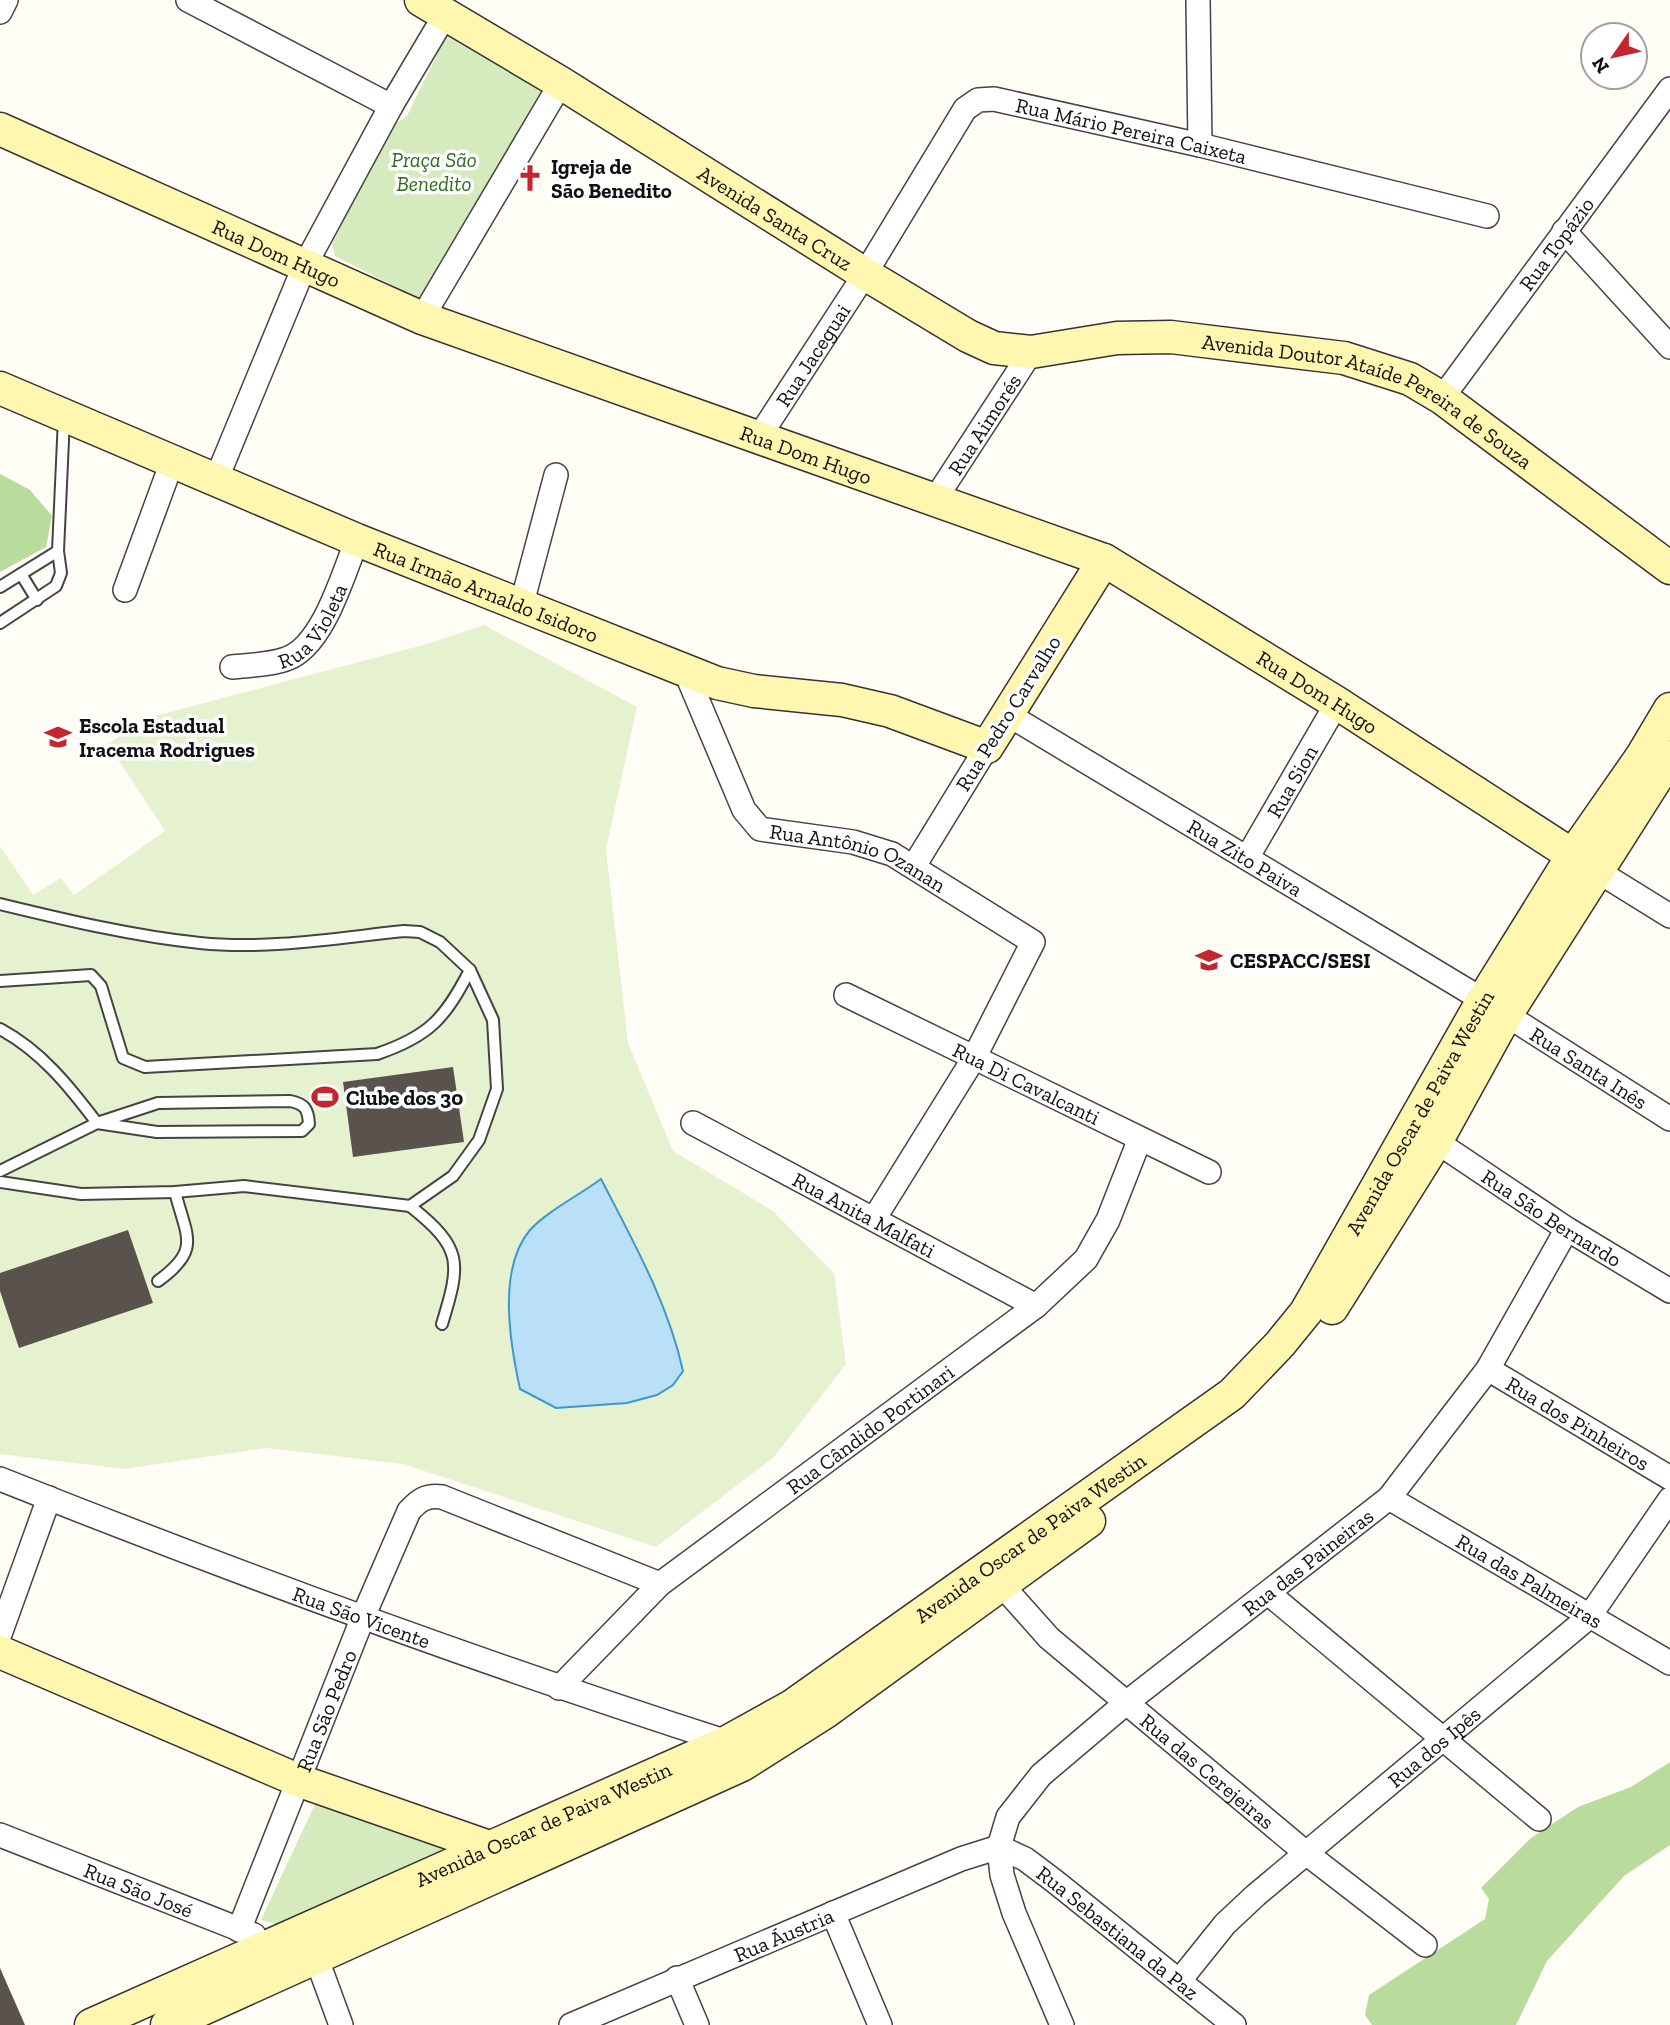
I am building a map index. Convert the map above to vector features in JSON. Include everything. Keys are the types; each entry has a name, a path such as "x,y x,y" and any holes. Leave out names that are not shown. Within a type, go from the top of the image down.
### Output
{"street":[{"path":"0,12 6,0"},
{"path":"188,0 391,106"},
{"path":"1198,0 1200,145"},
{"path":"216,480 304,267 391,106 433,8"},
{"name":"Avenida Santa Cruz","path":"433,8 561,83 968,336 994,348 1031,352"},
{"path":"422,318 561,83"},
{"name":"Rua Topázio","path":"1442,398 1670,89"},
{"name":"Rua Mário Pereira Caixeta","path":"865,274 965,109 978,100 994,99 1200,145 1487,216"},
{"name":"Rua Dom Hugo","path":"0,129 422,318 936,498 1104,560 1337,703 1599,872"},
{"path":"1564,231 1670,347"},
{"name":"Rua Jaceguai","path":"759,437 865,274"},
{"name":"Avenida Doutor Ataíde Pereira de Souza","path":"1031,352 1117,338 1171,337 1344,358 1410,379 1442,398 1670,568"},
{"name":"Rua Aimorés","path":"936,498 1031,352"},
{"name":"Rua Irmão Arnaldo Isidoro","path":"0,388 357,540 717,682 754,691 842,700 890,711 987,747"},
{"path":"125,590 172,462"},
{"path":"522,603 556,475"},
{"name":"Rua Violeta","path":"232,667 286,660 302,652 323,620 357,540"},
{"name":"Rua Pedro Carvalho","path":"914,866 1104,560"},
{"name":"Rua Antônio Ozanan","path":"684,668 744,810 760,829 853,842 892,855 914,866 1033,943 974,1058"},
{"name":"Rua Sion","path":"1247,858 1337,703"},
{"name":"Avenida Oscar de Paiva Westin","path":"1495,1008 1599,872 1661,763 1670,709"},
{"name":"Rua Zito Paiva","path":"1007,714 1495,1008"},
{"name":"Avenida Oscar de Paiva Westin","path":"91,2025 298,1950 734,1754 792,1706 994,1577 1237,1400 1306,1312 1425,1134 1495,1008 1573,855 1661,763"},
{"path":"1599,872 1670,916"},
{"name":"Rua Di Cavalcanti","path":"846,995 1209,1172"},
{"name":"Rua Santa Inês","path":"1495,1008 1670,1119"},
{"path":"874,1219 974,1058"},
{"name":"Rua Anita Malfati","path":"693,1123 1036,1306"},
{"name":"Rua São Bernardo","path":"1425,1134 1567,1229 1670,1291"},
{"name":"Rua Cândido Portinari","path":"559,1688 660,1584 1036,1306 1086,1259 1108,1220 1139,1140"},
{"name":"Rua das Paineiras","path":"999,1847 1008,1817 1041,1775 1126,1703 1389,1498 1488,1369 1567,1229"},
{"name":"Rua dos Pinheiros","path":"1488,1369 1670,1478"},
{"name":"Rua São Vicente","path":"0,1479 734,1754"},
{"name":"Rua São Pedro","path":"239,1930 363,1617 409,1511 418,1501 430,1496 442,1497 660,1584"},
{"path":"0,1634 49,1498"},
{"name":"Rua das Palmeiras","path":"1389,1498 1670,1663"},
{"name":"Rua dos Ipês","path":"1180,1980 1224,1924 1589,1617 1670,1499"},
{"name":"Rua das Cerejeiras","path":"994,1577 1049,1638 1306,1853 1425,1945"},
{"path":"1268,1593 1539,1819"},
{"path":"0,1653 300,1781 499,1860"},
{"name":"Rua São José","path":"0,1835 239,1930 298,1950"},
{"path":"999,1847 1002,1875 1014,1913 1062,2025"},
{"name":"Rua Áustria","path":"571,2025 961,1859 999,1847"},
{"name":"Rua Sebastiana da Paz","path":"999,1847 1035,1866 1234,2025"},
{"path":"833,1913 880,2025"},
{"path":"298,1950 341,2025"},
{"name":"Avenida Oscar de Paiva Westin","path":"167,2025 298,1950"},
{"path":"677,1978 697,2025"}],"lane":[{"path":"0,623 37,600 61,579 58,551 64,415"},
{"path":"0,587 58,551"},
{"path":"21,574 37,600"},
{"path":"0,904 202,943 297,943 404,931 420,932 440,942 470,970 494,1020 498,1089 479,1140 453,1175 410,1206"},
{"path":"0,981 84,974 97,978 122,1058 145,1068 377,1054 408,1043 442,1018 470,970"},
{"path":"0,1029 24,1042 69,1085 97,1123 157,1132 276,1133 302,1131 309,1124 308,1111 302,1104 290,1101 158,1103 97,1123 0,1171"},
{"path":"0,1182 81,1194 175,1192 244,1186 410,1206 436,1227 451,1247 456,1279 442,1324"},
{"path":"158,1281 180,1265 186,1254 186,1236 175,1192"}],"green space":[{"name":"Praça São Benedito","path":"448,32 548,93 430,294 417,298 335,256 332,244 389,127 407,116"},
{"path":"0,474 30,490 52,516 46,547 0,572"},
{"name":"Clube dos 30","path":"484,625 637,707 606,849 628,1043 673,1151 773,1211 834,1273 846,1364 774,1457 656,1547 403,1464 267,1448 124,1469 0,1454 0,846 33,895 61,878 74,895 165,831 108,744 147,718 427,644"},
{"path":"1670,1762 1670,1845 1624,1876 1547,1961 1516,2025 1372,2025 1365,2015 1369,1995 1485,1919 1489,1899 1481,1888 1531,1838 1578,1807 1631,1787"},
{"path":"317,1800 454,1850 285,1927 261,1920"}],"water":[{"path":"601,1179 659,1297 683,1371 673,1385 657,1395 627,1403 556,1408 520,1389 510,1329 513,1265 520,1246 537,1223"}],"building":[{"path":"453,1067 464,1142 353,1157 343,1082"},
{"path":"128,1230 153,1303 19,1348 0,1291 0,1273"},
{"path":"0,1968 25,2025 0,2025"}],"place":[{"name":"Igreja de São Benedito","path":"530,178"},
{"name":"Escola Estadual Iracema Rodrigues","path":"58,737"},
{"name":"CESPACC/SESI","path":"1209,960"},
{"name":"Clube dos 30","path":"325,1097"}]}
